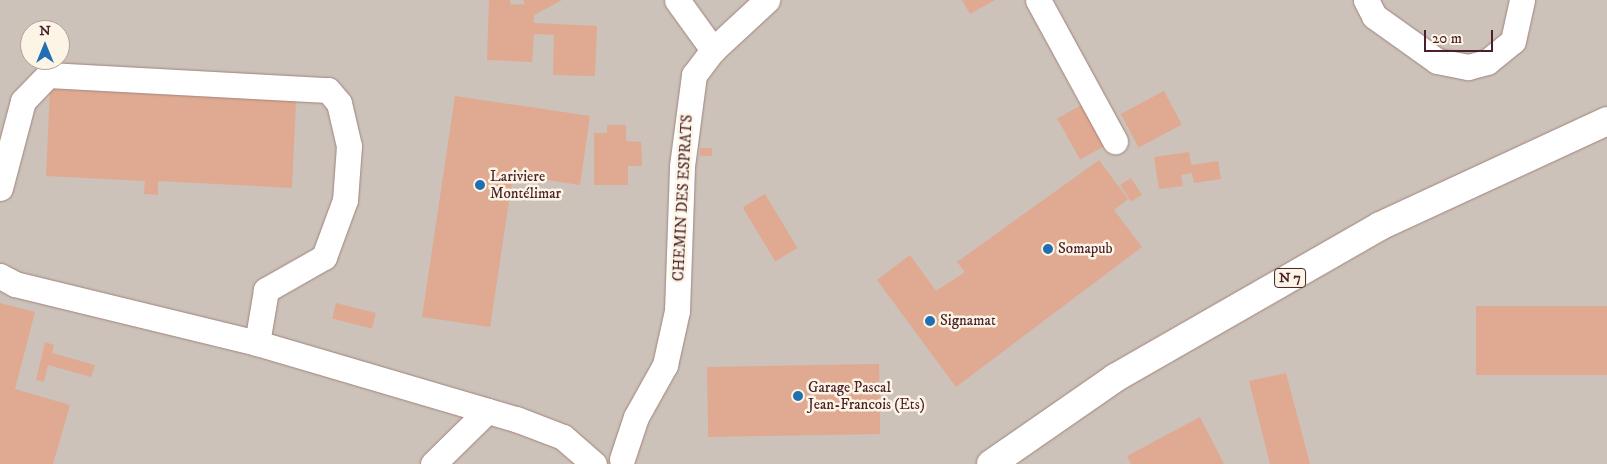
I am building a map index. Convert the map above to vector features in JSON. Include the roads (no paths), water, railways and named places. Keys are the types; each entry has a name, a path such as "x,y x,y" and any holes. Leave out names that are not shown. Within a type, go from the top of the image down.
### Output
{"main road":[{"name":"N 7","path":"990,463 1116,378 1380,226 1607,121"}],"street":[{"path":"677,0 713,50"},
{"name":"CHEMIN DES ESPRATS","path":"618,462 636,417 665,365 677,311 688,103 694,75 713,50 766,0"},
{"path":"1038,0 1116,140"},
{"path":"1366,0 1374,16 1437,61 1468,66 1488,62 1513,41 1522,0"},
{"path":"0,188 23,101 48,74 328,90 339,103 349,146 345,200 324,257 266,290 257,343"},
{"path":"0,276 15,284 257,343 487,411 563,437 594,464"},
{"path":"433,464 487,411"}],"place":[{"name":"Lariviere Montélimar","path":"480,185"},
{"name":"Somapub","path":"1048,249"},
{"name":"Signamat","path":"930,321"},
{"name":"Garage Pascal Jean-Francois (Ets)","path":"798,396"}]}
